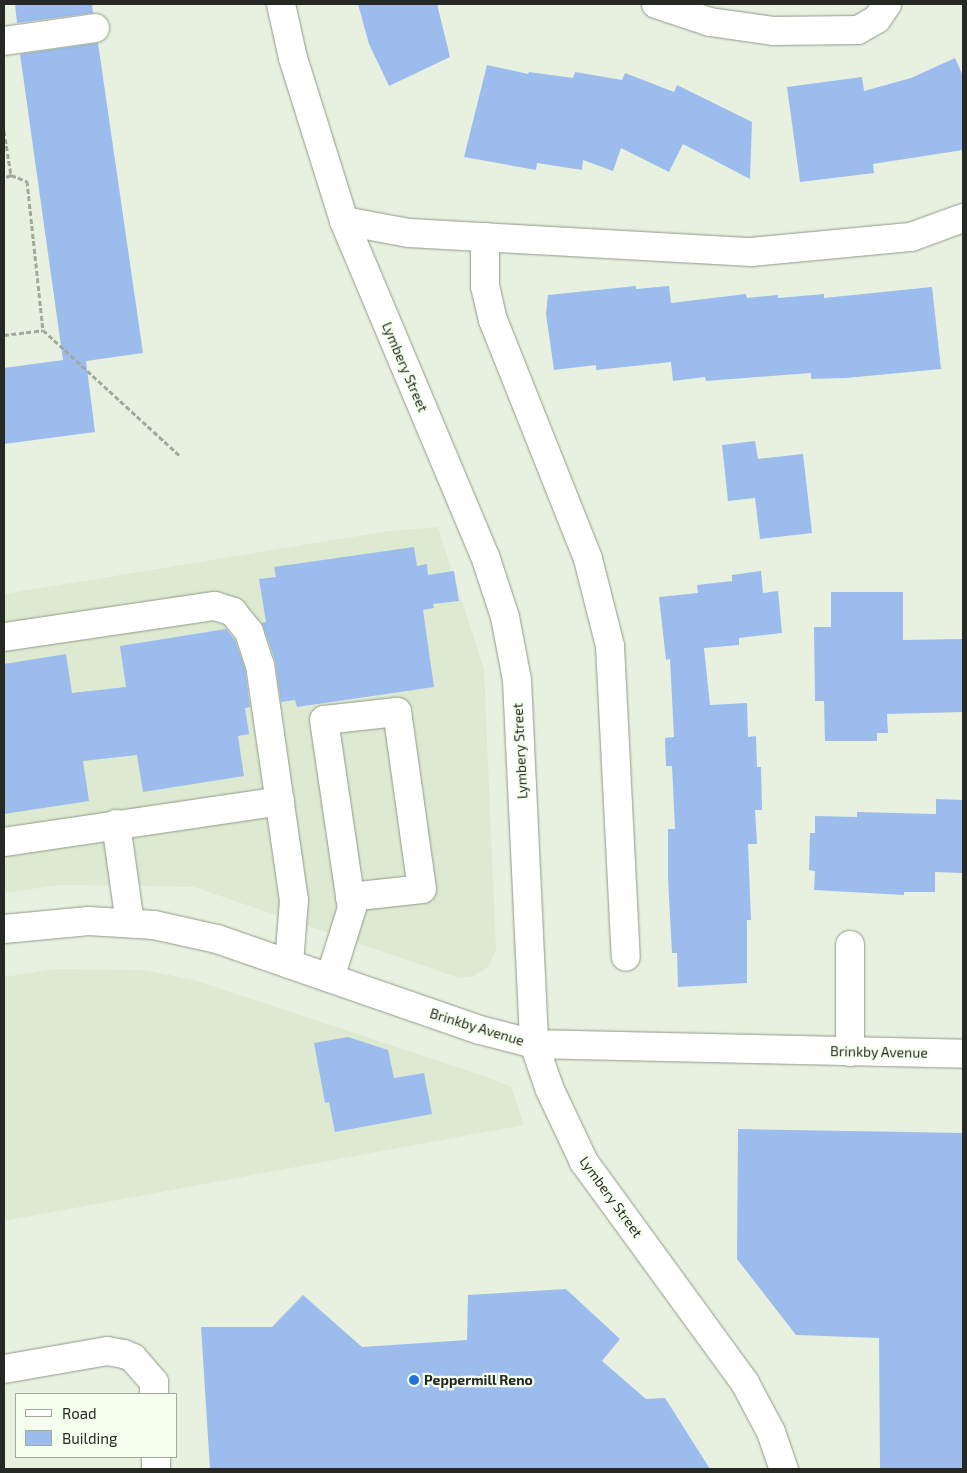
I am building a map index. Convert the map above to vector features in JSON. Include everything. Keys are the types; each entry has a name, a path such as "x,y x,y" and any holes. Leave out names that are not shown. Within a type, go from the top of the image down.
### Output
{"street":[{"name":"Lymbery Street","path":"282,4 293,58 344,222 485,556 505,617 517,680 534,1044 557,1110 584,1162 745,1383 770,1432 784,1469"},
{"path":"656,4 710,22 774,31 858,30 877,19 887,4"},
{"path":"4,41 95,28"},
{"path":"344,222 409,233 572,244 752,252 911,237 963,218"},
{"path":"485,237 485,286 492,320 588,559 610,646 626,957"},
{"path":"4,637 215,606 233,612 249,632 260,665 294,900 289,964"},
{"path":"330,978 352,908 350,897 324,720 397,712 422,889 350,897"},
{"path":"4,842 280,801"},
{"path":"116,824 130,923"},
{"name":"Brinkby Avenue","path":"4,929 88,921 154,925 217,939 480,1030 534,1044 963,1054"},
{"path":"850,946 850,1052"},
{"path":"4,1369 107,1351 124,1354 133,1358 154,1382 154,1393"}],"path":[{"path":"4,131 10,174"},
{"path":"4,178 10,174"},
{"path":"10,174 27,181 43,330 180,455"},
{"path":"4,335 43,330"}],"shaded area":[{"path":"438,527 484,669 496,950 489,966 474,976 459,978 194,887 60,885 4,893 4,594 389,531"},
{"path":"54,969 142,970 191,979 475,1073 511,1086 524,1125 4,1221 4,977"}],"building":[{"path":"15,4 92,4 93,13 17,23"},
{"path":"358,4 437,4 450,57 389,86 369,44"},
{"path":"98,43 143,353 86,361 95,432 4,444 4,368 63,360 20,54"},
{"path":"955,58 963,76 963,150 873,164 874,173 800,182 787,87 862,77 864,91 911,78"},
{"path":"487,65 528,74 529,72 573,78 575,72 622,80 625,73 674,92 677,85 752,122 750,179 683,144 669,172 621,148 613,171 583,160 582,170 537,163 536,170 464,157"},
{"path":"636,286 636,289 669,286 671,303 746,294 747,298 778,295 778,298 824,294 824,298 932,287 941,369 846,378 811,379 811,373 706,381 705,377 673,381 671,362 596,370 596,365 554,370 546,314 548,295"},
{"path":"755,441 758,459 803,454 812,533 760,539 755,498 728,501 722,445"},
{"path":"414,547 417,566 427,564 428,575 454,571 459,601 433,604 434,608 423,610 434,687 297,707 295,700 281,702 275,660 262,623 266,622 259,579 276,577 274,567"},
{"path":"761,571 763,593 778,591 782,633 739,638 739,645 704,648 710,705 747,703 748,737 756,736 757,767 761,767 762,810 755,810 757,844 748,844 751,920 747,920 747,983 678,987 677,953 672,953 668,879 668,829 675,829 672,766 666,766 665,738 674,737 670,659 666,660 659,597 698,593 697,585 732,581 732,575"},
{"path":"831,592 903,592 903,640 963,639 963,712 887,714 888,733 877,733 877,741 825,741 824,701 815,701 814,627 831,627"},
{"path":"226,629 235,640 245,669 250,707 245,708 249,734 238,736 244,776 143,792 137,755 83,761 89,801 4,814 4,664 66,654 72,693 126,687 120,646"},
{"path":"936,799 963,800 963,873 935,872 935,892 904,892 904,895 814,890 815,871 809,870 810,833 815,833 815,816 857,817 857,812 936,814"},
{"path":"348,1037 388,1050 394,1078 424,1073 432,1114 335,1132 329,1102 325,1103 314,1043"},
{"path":"738,1129 963,1133 963,1469 880,1469 879,1338 796,1335 737,1259"},
{"name":"Peppermill Reno","path":"566,1289 620,1339 602,1361 646,1399 665,1398 710,1469 210,1469 201,1327 272,1327 303,1295 362,1347 467,1340 468,1295"}],"place":[{"name":"Peppermill Reno","path":"414,1380"}]}
